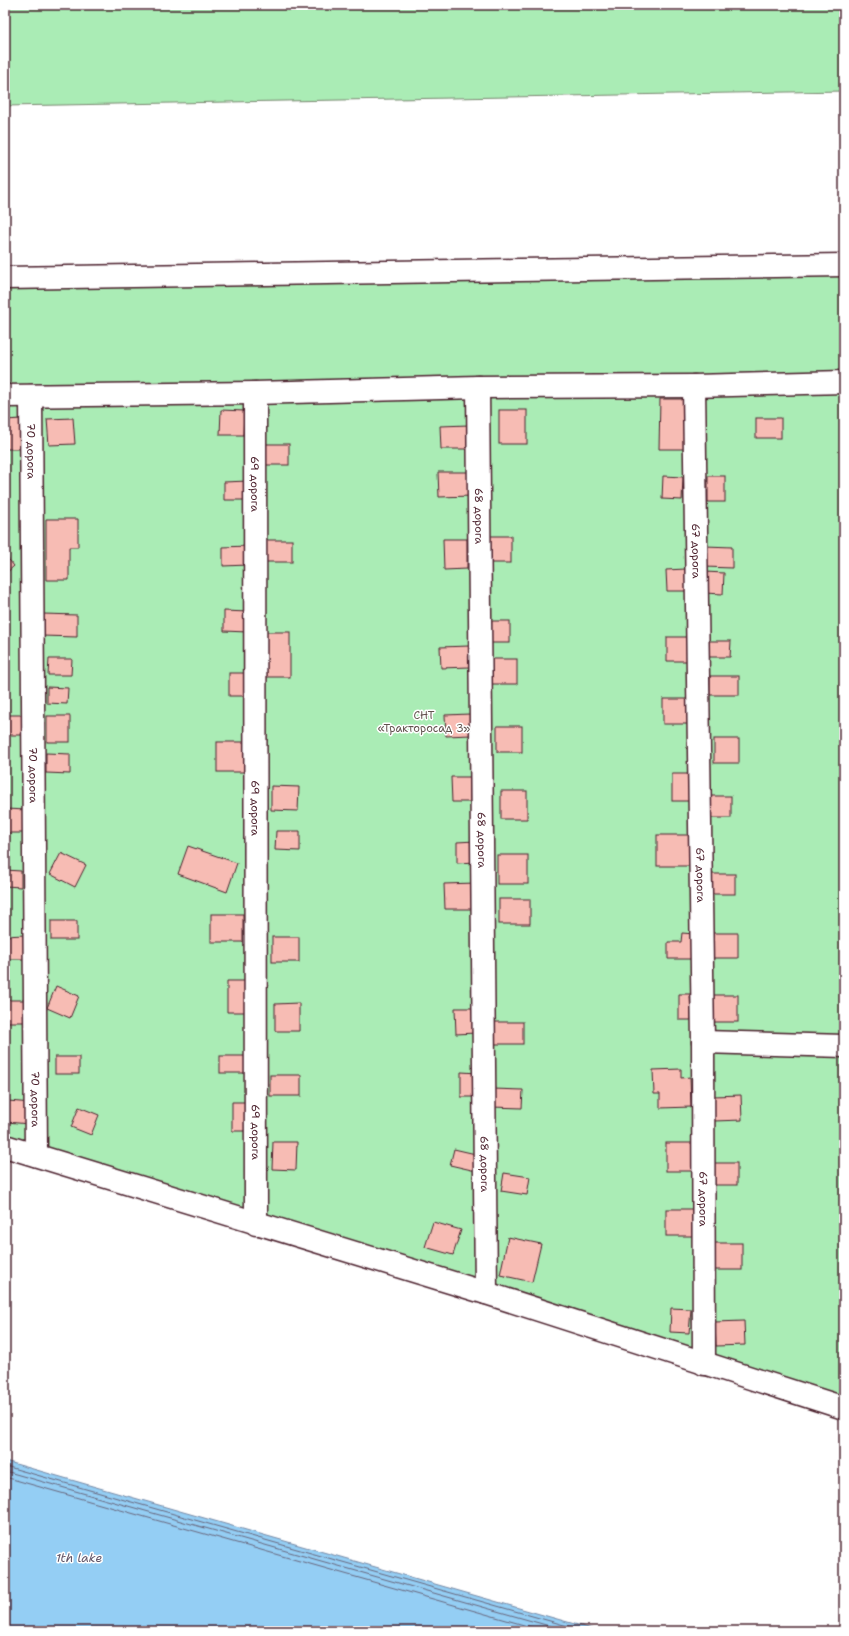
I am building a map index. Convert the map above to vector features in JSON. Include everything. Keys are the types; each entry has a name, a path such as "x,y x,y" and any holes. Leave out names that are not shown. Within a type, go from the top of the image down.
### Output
{"street":[{"path":"5,278 844,265"},
{"path":"5,396 255,393 478,387 694,386 844,382"},
{"name":"67 дорога","path":"694,386 703,1042 704,1364"},
{"name":"68 дорога","path":"478,387 486,1293"},
{"name":"69 дорога","path":"255,393 256,1224"},
{"name":"70 дорога","path":"31,396 36,1155"},
{"path":"703,1042 844,1046"},
{"path":"5,1146 256,1224 486,1293 844,1408"}],"green space":[{"path":"5,5 844,5 844,91 5,106"},
{"name":"СНТ «Тракторосад 3»","path":"844,274 844,1413 5,1155 5,287"}],"water":[{"name":"1th lake","path":"5,1461 599,1631 5,1631"}],"building":[{"path":"660,399 685,399 684,449 659,449"},
{"path":"221,410 244,411 243,435 220,435"},
{"path":"499,410 527,410 527,444 499,444"},
{"path":"73,418 75,444 49,445 47,419"},
{"path":"756,418 781,418 781,438 756,438"},
{"path":"22,419 23,449 5,449 5,420"},
{"path":"469,425 470,449 441,449 440,426"},
{"path":"264,444 289,444 289,465 264,465"},
{"path":"438,472 470,472 471,496 439,497"},
{"path":"663,476 683,477 682,500 662,499"},
{"path":"708,476 725,476 725,502 708,502"},
{"path":"248,481 248,500 224,500 224,482"},
{"path":"46,519 78,519 78,547 69,547 69,580 46,580"},
{"path":"485,536 511,536 511,563 485,563"},
{"path":"443,539 467,539 467,569 444,570"},
{"path":"263,540 292,540 292,562 263,562"},
{"path":"247,546 248,565 223,566 223,547"},
{"path":"705,546 732,547 732,568 705,567"},
{"path":"5,555 14,566 5,574"},
{"path":"686,569 687,591 667,591 666,570"},
{"path":"705,572 724,573 723,594 704,593"},
{"path":"224,611 248,612 247,632 224,631"},
{"path":"43,614 77,615 77,637 42,636"},
{"path":"488,621 510,621 510,643 488,643"},
{"path":"264,632 290,632 290,677 264,677"},
{"path":"667,637 688,637 688,661 667,661"},
{"path":"708,641 731,641 730,657 707,657"},
{"path":"469,646 469,667 441,668 440,647"},
{"path":"49,659 72,659 71,675 48,675"},
{"path":"490,659 517,659 517,684 490,684"},
{"path":"229,673 250,673 250,696 229,696"},
{"path":"710,676 739,676 739,695 710,695"},
{"path":"47,687 68,688 67,704 47,703"},
{"path":"663,699 690,699 690,724 663,724"},
{"path":"470,714 471,735 446,736 445,715"},
{"path":"5,715 22,715 22,735 5,735"},
{"path":"47,716 70,716 70,742 47,742"},
{"path":"497,726 522,726 522,752 497,752"},
{"path":"714,739 739,739 739,763 714,763"},
{"path":"217,742 248,742 248,772 217,772"},
{"path":"46,753 70,754 70,774 46,773"},
{"path":"672,774 691,774 691,801 672,801"},
{"path":"451,777 470,777 470,802 452,802"},
{"path":"271,786 299,787 298,811 271,810"},
{"path":"501,791 527,791 527,819 501,819"},
{"path":"708,796 731,796 731,818 708,818"},
{"path":"5,809 27,810 27,833 5,833"},
{"path":"276,831 300,831 300,851 275,850"},
{"path":"657,835 690,835 690,866 657,866"},
{"path":"475,841 476,862 457,863 457,842"},
{"path":"188,846 237,863 227,892 178,874"},
{"path":"61,853 86,865 75,887 50,874"},
{"path":"497,855 528,855 528,884 497,884"},
{"path":"5,870 21,871 21,887 5,886"},
{"path":"709,874 735,874 735,894 709,894"},
{"path":"476,883 477,909 445,909 444,884"},
{"path":"499,899 530,899 530,924 499,924"},
{"path":"211,914 243,914 243,942 211,942"},
{"path":"51,921 77,921 77,940 51,940"},
{"path":"682,933 694,934 693,959 668,959 668,942 681,942"},
{"path":"711,933 738,933 738,958 711,958"},
{"path":"24,935 25,959 5,959 5,936"},
{"path":"272,937 299,937 299,962 272,962"},
{"path":"227,981 252,981 253,1012 227,1012"},
{"path":"56,986 79,996 70,1018 47,1008"},
{"path":"679,994 690,994 691,1020 679,1020"},
{"path":"710,995 738,995 738,1022 710,1022"},
{"path":"5,1000 28,1000 28,1022 5,1022"},
{"path":"299,1003 299,1031 275,1031 275,1004"},
{"path":"455,1008 475,1008 476,1033 456,1034"},
{"path":"495,1022 523,1022 523,1044 495,1044"},
{"path":"220,1056 250,1056 250,1073 220,1073"},
{"path":"55,1057 79,1057 79,1074 55,1074"},
{"path":"681,1069 681,1078 690,1077 691,1107 660,1108 660,1094 654,1094 653,1070"},
{"path":"461,1072 478,1073 478,1097 461,1097"},
{"path":"270,1075 301,1075 301,1096 270,1096"},
{"path":"493,1089 523,1090 522,1108 492,1107"},
{"path":"741,1095 742,1120 714,1121 714,1096"},
{"path":"8,1101 32,1103 30,1124 6,1122"},
{"path":"232,1102 251,1102 250,1131 232,1131"},
{"path":"79,1107 99,1115 91,1135 71,1127"},
{"path":"273,1142 297,1142 296,1170 272,1169"},
{"path":"666,1143 692,1143 692,1171 666,1171"},
{"path":"454,1149 480,1155 476,1171 450,1165"},
{"path":"706,1163 737,1163 737,1185 706,1185"},
{"path":"504,1173 530,1177 527,1195 501,1191"},
{"path":"666,1209 692,1209 692,1236 666,1236"},
{"path":"433,1222 461,1230 453,1255 425,1247"},
{"path":"508,1237 541,1244 532,1282 500,1275"},
{"path":"712,1243 742,1243 742,1270 712,1270"},
{"path":"671,1308 691,1309 689,1333 670,1332"},
{"path":"744,1321 745,1345 716,1346 715,1322"}]}
